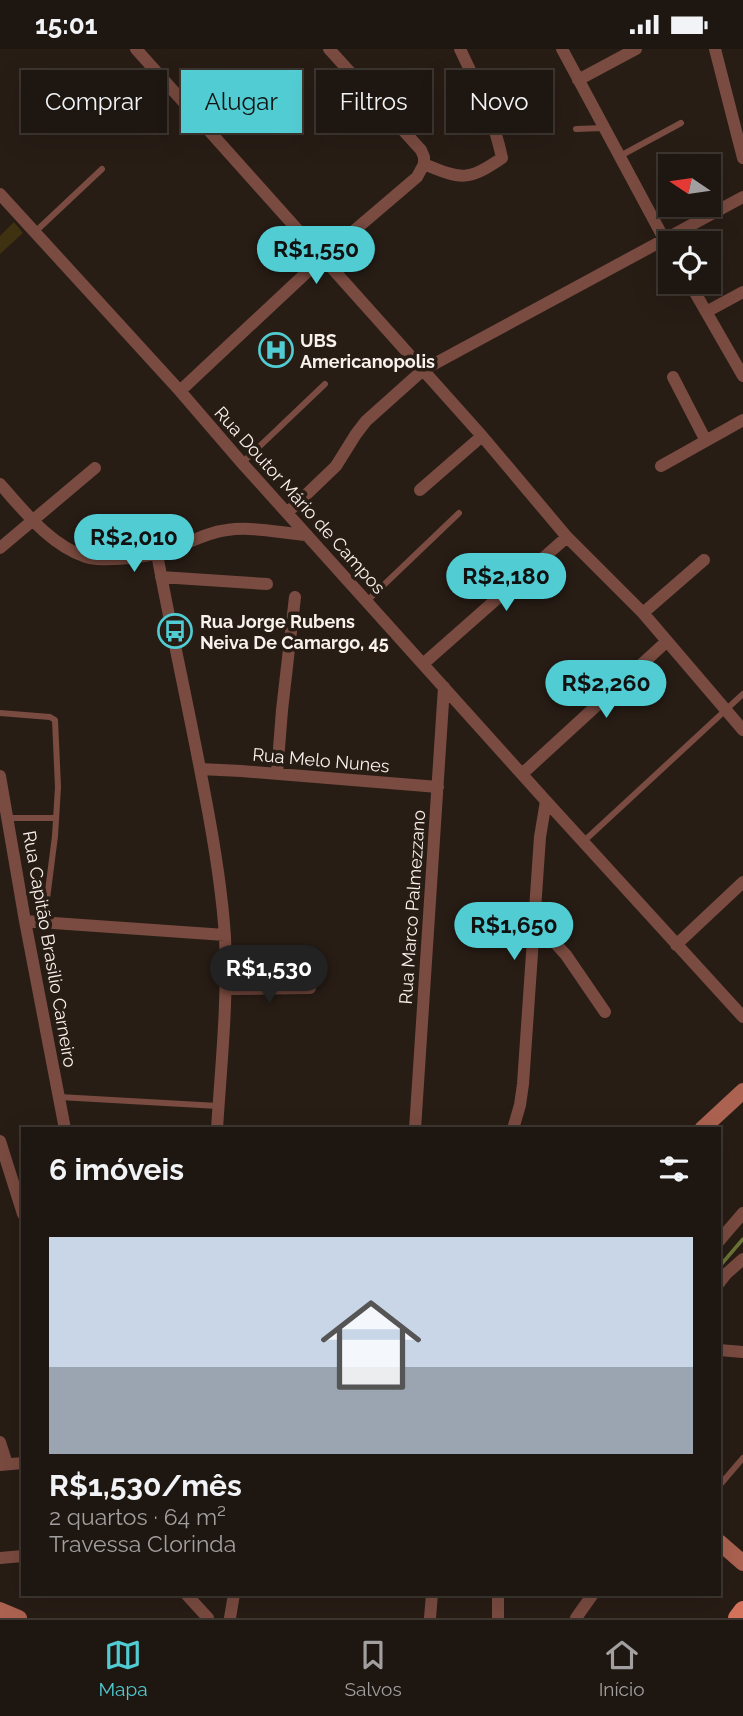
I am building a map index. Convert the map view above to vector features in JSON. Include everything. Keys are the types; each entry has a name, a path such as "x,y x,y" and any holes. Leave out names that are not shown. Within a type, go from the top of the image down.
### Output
{"main road":[{"path":"737,1618 743,1610"}],"street":[{"path":"136,49 482,436 567,537 643,613 743,730"},
{"path":"180,391 322,258 417,177 424,164 421,150 329,49"},
{"path":"424,164 454,175 467,176 480,173 502,158 485,101 460,49"},
{"path":"562,49 660,231"},
{"path":"578,80 636,49"},
{"path":"715,49 743,157"},
{"name":"Rua Doutor Mário de Campos","path":"0,194 743,1017"},
{"path":"689,231 743,197"},
{"path":"287,513 336,466 355,433 423,370 484,335 658,249"},
{"path":"706,312 743,292"},
{"path":"696,294 743,376"},
{"path":"673,377 706,441"},
{"path":"661,466 743,420"},
{"path":"420,490 482,436"},
{"path":"0,548 94,468"},
{"path":"0,484 32,520 70,550 88,558 107,560 157,554 211,533 229,529 307,535"},
{"path":"423,664 567,537"},
{"path":"157,554 213,839 225,935 226,989 217,1127"},
{"path":"643,613 704,560"},
{"path":"161,577 267,584"},
{"path":"277,774 295,597"},
{"path":"522,774 666,642"},
{"name":"Rua Marco Palmezzano","path":"415,1127 444,687"},
{"name":"Rua Melo Nunes","path":"200,769 438,787"},
{"name":"Rua Capitão Brasilio Carneiro","path":"0,776 65,1127"},
{"path":"514,1127 523,1084 540,837 546,801"},
{"path":"676,945 743,882"},
{"path":"534,920 565,955 606,1012"},
{"path":"25,921 225,935"},
{"path":"226,989 310,988"},
{"path":"705,1127 740,1100"},
{"path":"0,1141 21,1208"},
{"path":"721,1239 743,1213"},
{"path":"721,1280 743,1259"},
{"path":"721,1350 743,1352"},
{"path":"0,1442 4,1465"},
{"path":"721,1544 743,1563"},
{"path":"0,1558 21,1556"},
{"path":"188,1596 208,1618"},
{"path":"230,1618 234,1596"},
{"path":"430,1618 432,1596"},
{"path":"498,1596 498,1618"},
{"path":"576,1618 592,1596"},
{"path":"0,1610 19,1618"}],"lane":[{"path":"620,156 681,123"},
{"path":"576,129 604,128"},
{"path":"34,233 102,169"},
{"path":"242,463 325,384"},
{"path":"367,601 459,513"},
{"path":"583,842 743,694"},
{"path":"0,713 54,719 58,776 56,818 44,922"},
{"path":"8,818 56,818"},
{"path":"59,1097 219,1106"},
{"path":"721,1484 743,1458"}],"building":[{"path":"14,222 23,233 0,254 0,236"}],"waterway":[{"path":"721,1265 743,1239"}],"place":[{"name":"UBS Americanopolis","path":"276,350"},
{"name":"Rua Jorge Rubens Neiva De Camargo, 45","path":"175,631"}]}
